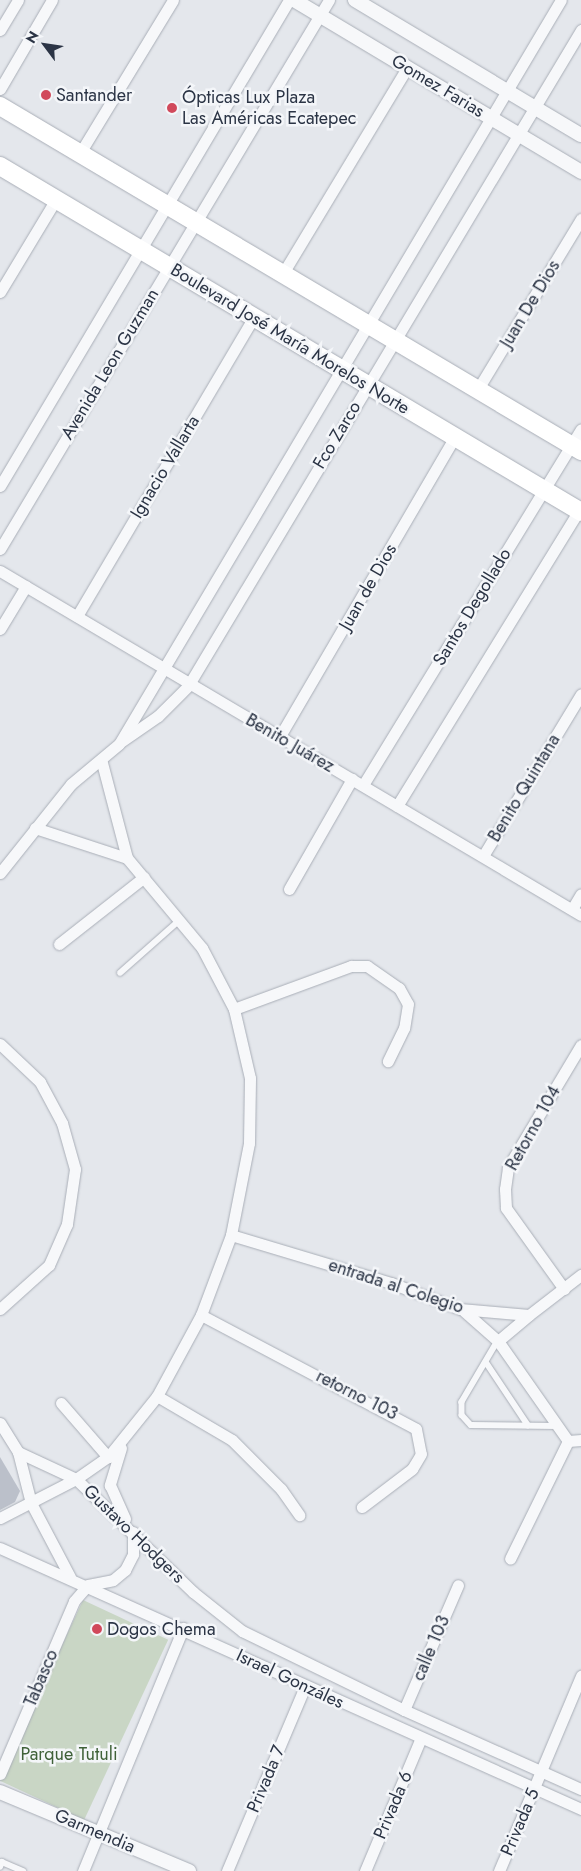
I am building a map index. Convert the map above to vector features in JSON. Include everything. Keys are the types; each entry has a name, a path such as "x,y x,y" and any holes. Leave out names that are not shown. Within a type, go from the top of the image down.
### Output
{"main road":[{"path":"4,111 80,153 282,276 576,448"},
{"name":"Boulevard José María Morelos Norte","path":"0,166 253,318 580,510"}],"street":[{"path":"0,30 18,0"},
{"path":"0,89 52,0"},
{"path":"80,153 172,0"},
{"name":"Avenida Leon Guzman","path":"0,486 289,0"},
{"name":"Gomez Farias","path":"294,0 581,172"},
{"name":"Avenida Leon Guzman","path":"0,548 329,0"},
{"name":"Gomez Farias","path":"355,0 581,135"},
{"name":"Fco Zarco","path":"119,744 160,669 561,0"},
{"name":"Fco Zarco","path":"188,686 517,133 581,30"},
{"path":"282,276 407,68"},
{"path":"0,292 56,199"},
{"name":"Juan De Dios","path":"478,389 581,220"},
{"name":"Ignacio Vallarta","path":"77,616 253,318"},
{"name":"Santos Degollado","path":"363,785 543,490 576,448 581,428"},
{"name":"Juan de Dios","path":"280,736 455,437"},
{"path":"397,806 580,510"},
{"name":"Benito Juárez","path":"0,571 77,616 188,686 280,736 576,912"},
{"path":"0,629 26,586"},
{"path":"0,873 71,784 101,758 158,716 188,686"},
{"name":"Benito Quintana","path":"483,856 581,694"},
{"name":"Gustavo Hodgers","path":"101,758 126,858 202,948 234,1008 250,1078 249,1143 231,1235 201,1315 157,1396 124,1442 108,1457 76,1479 193,1592"},
{"path":"290,889 352,779"},
{"path":"35,828 126,858"},
{"path":"58,944 144,877"},
{"path":"576,912 581,894"},
{"path":"234,1008 351,966 367,966 399,988 408,1004 404,1028 388,1060"},
{"path":"0,1044 40,1082 62,1123 75,1169 67,1224 49,1265 0,1309"},
{"name":"Retorno 104","path":"564,1288 506,1208 505,1189 508,1167 581,1045"},
{"name":"entrada al Colegio","path":"231,1235 391,1283 460,1309 529,1315"},
{"path":"498,1341 581,1275"},
{"path":"460,1309 498,1341 568,1441"},
{"name":"retorno 103","path":"201,1315 416,1429 421,1454 412,1469 362,1507"},
{"path":"157,1396 232,1440 281,1490 299,1515"},
{"path":"61,1403 108,1457"},
{"path":"0,1423 18,1452 31,1503 70,1577"},
{"path":"568,1441 581,1440"},
{"path":"510,1559 568,1441"},
{"path":"88,1585 113,1580 125,1570 136,1537 111,1492 110,1474 124,1442"},
{"path":"18,1452 76,1479"},
{"path":"0,1518 76,1479"},
{"name":"Israel Gonzáles","path":"0,1548 88,1585 305,1686 534,1790 581,1809"},
{"name":"Tabasco","path":"0,1774 74,1601 88,1585"},
{"name":"calle 103","path":"404,1710 458,1585"},
{"name":"Israel Gonzáles","path":"193,1592 218,1614 271,1647 404,1710 581,1789"},
{"path":"82,1871 183,1628"},
{"name":"Privada 5","path":"499,1871 581,1676"},
{"name":"Privada 7","path":"227,1871 305,1686"},
{"name":"Privada 6","path":"365,1871 421,1738"},
{"name":"Garmendia","path":"0,1792 189,1871"}],"lane":[{"path":"120,973 180,920"},
{"path":"498,1341 462,1402 462,1415 471,1424 557,1426"},
{"path":"486,1362 528,1425"},
{"path":"0,1867 2,1862 23,1871"}],"green space":[{"name":"Parque Tutuli","path":"83,1600 168,1640 84,1820 0,1781"}],"building":[{"path":"0,1457 20,1491 15,1502 0,1510"}],"place":[{"name":"Santander","path":"46,95"},
{"name":"Ópticas Lux Plaza Las Américas Ecatepec","path":"172,108"},
{"name":"Dogos Chema","path":"97,1629"}]}
